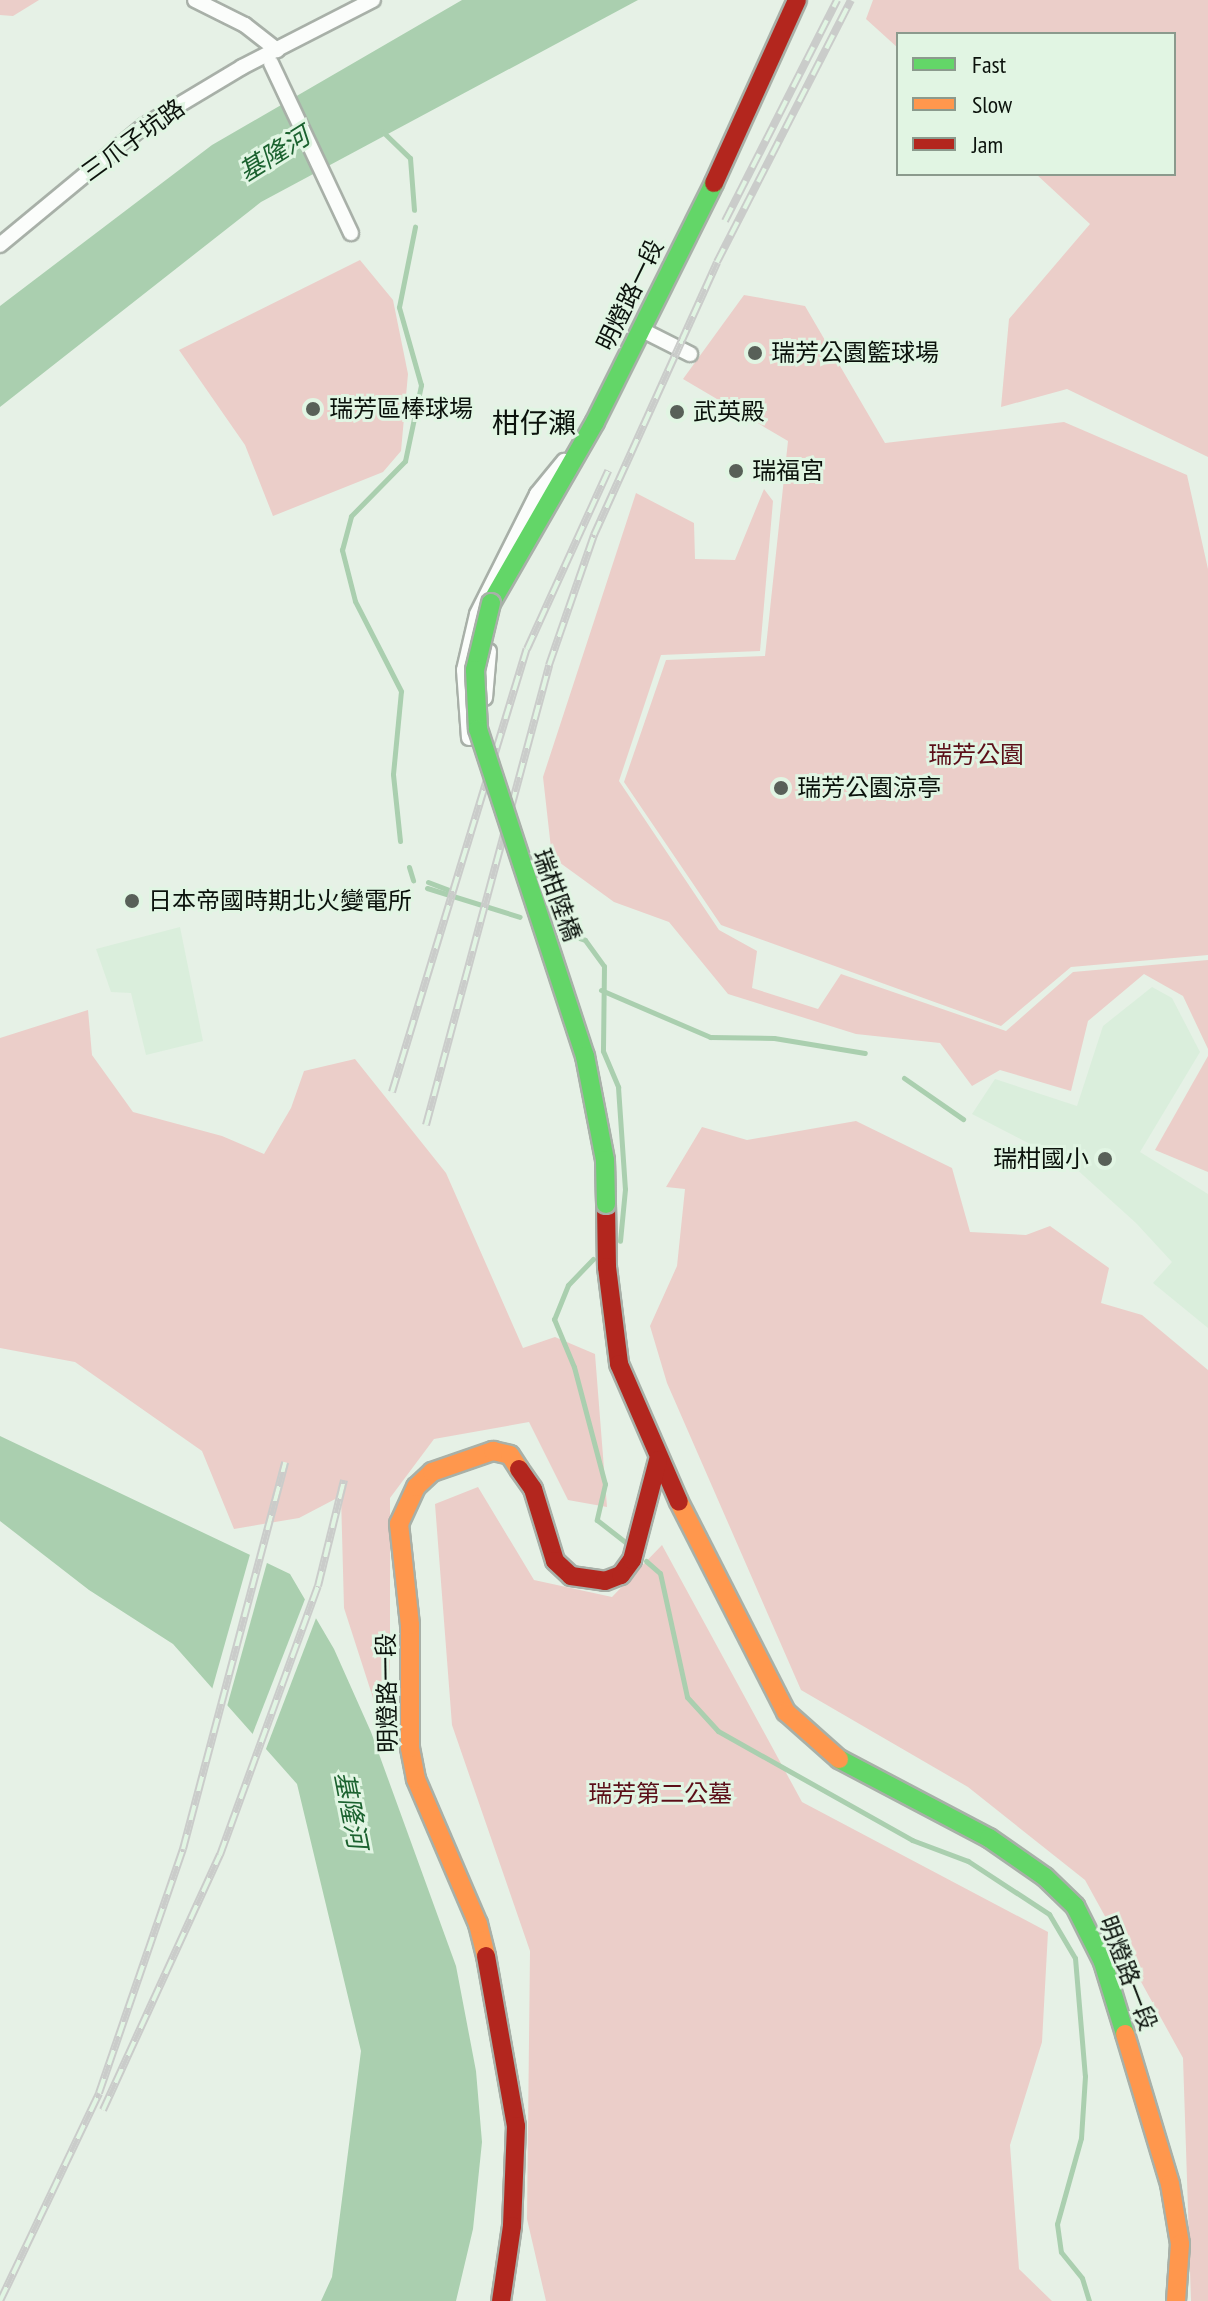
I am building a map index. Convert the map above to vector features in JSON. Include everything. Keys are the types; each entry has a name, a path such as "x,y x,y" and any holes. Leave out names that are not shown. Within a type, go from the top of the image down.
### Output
{"main road":[{"name":"明燈路一段","path":"491,603 566,465 595,422 762,86 797,0"},
{"name":"瑞柑陸橋","path":"491,603 475,670 481,742 585,1056 605,1160 606,1204"},
{"name":"明燈路一段","path":"606,1204 607,1267 619,1364 658,1460 786,1712 828,1753 989,1838 1045,1877 1075,1906 1121,2013 1170,2184 1180,2244 1176,2301"},
{"name":"明燈路一段","path":"501,2301 512,2226 516,2126 497,1998 478,1924 416,1779 410,1748 410,1625 399,1524 416,1487 432,1472 465,1456 493,1451 510,1455 533,1489 555,1561 571,1576 605,1581 621,1575 632,1560 658,1460"}],"street":[{"path":"195,0 245,25 274,56 351,233"},
{"name":"三爪子坑路","path":"0,245 144,126 373,0"},
{"path":"640,329 690,354"},
{"path":"595,422 569,484 499,609 486,667 485,702 469,738 464,670 486,587 537,494 595,422"},
{"path":"518,895 538,885"}],"shaded area":[{"path":"180,927 203,1041 146,1055 131,993 111,992 96,949"},
{"name":"瑞柑國小","path":"1152,987 1172,998 1200,1052 1140,1152 1208,1194 1208,1328 1153,1283 1172,1262 1136,1223 1073,1166 972,1114 995,1079 1077,1106 1103,1026"}],"green space":[{"path":"0,0 39,0 13,16 0,15"},
{"path":"873,0 1208,0 1208,457 1067,389 1001,407 1009,319 1090,224 1038,176 1176,176 1176,32 896,32 896,46 866,19"},
{"name":"瑞芳區棒球場","path":"360,260 393,300 408,374 401,451 383,472 273,516 245,445 179,350"},
{"name":"瑞芳公園","path":"744,295 805,306 885,443 1064,422 1187,475 1208,569 1208,955 1071,967 1001,1026 721,925 624,782 666,660 765,656 788,441 683,379"},
{"path":"764,489 773,501 760,651 661,655 619,781 719,930 757,951 752,988 818,1009 841,974 1006,1031 1073,972 1208,960 1208,1049 1183,996 1144,974 1088,1021 1071,1091 1000,1070 972,1086 940,1043 856,1034 728,994 669,922 614,902 552,857 543,777 636,493 694,523 695,559 735,560"},
{"path":"88,1010 92,1055 133,1112 222,1136 264,1154 291,1108 304,1071 355,1059 446,1173 523,1348 555,1337 595,1354 607,1507 568,1500 529,1422 434,1439 390,1498 390,1668 384,1732 344,1608 341,1496 299,1518 234,1529 202,1451 75,1362 0,1348 0,1038"},
{"path":"1208,1056 1208,1172 1155,1150"},
{"path":"856,1121 952,1168 970,1232 1026,1235 1050,1226 1109,1268 1101,1303 1142,1315 1208,1370 1208,2301 1191,2301 1183,2058 1085,1880 968,1787 801,1690 667,1383 650,1326 677,1266 685,1189 666,1187 702,1127 747,1140"},
{"name":"瑞芳第二公墓","path":"478,1487 534,1580 612,1597 662,1545 802,1802 1048,1932 1042,2042 1010,2145 1019,2269 1052,2301 546,2301 527,2219 530,1951 452,1725 435,1504"}],"water":[{"name":"基隆河","path":"462,0 638,0 261,202 0,407 0,306 212,145"},
{"name":"基隆河","path":"0,1436 290,1574 334,1649 371,1732 456,1966 476,2071 482,2142 473,2229 456,2301 321,2301 332,2277 361,2051 297,1784 173,1644 89,1590 0,1521"}],"pier":[{"path":"251,1551 268,1559 226,1710 211,1693"},
{"path":"307,1594 318,1613 264,1754 251,1738"}],"waterway":[{"path":"382,131 410,158 414,210"},
{"path":"400,841 393,774 401,691 355,601 342,550 351,516 405,461 421,385 399,307 415,227"},
{"path":"409,867 413,880"},
{"path":"428,882 449,890"},
{"path":"427,888 520,917"},
{"path":"564,933 585,940 604,966 603,1051 618,1087 625,1189 620,1241"},
{"path":"601,990 710,1037 774,1038 865,1053"},
{"path":"904,1078 963,1119"},
{"path":"593,1259 568,1285 554,1319 574,1367 605,1484 597,1520 626,1543"},
{"path":"646,1561 660,1573 687,1697 718,1731 912,1840 968,1861 1049,1914 1075,1958 1085,2076 1081,2138 1057,2224 1061,2252 1082,2278 1089,2301"}],"railway":[{"path":"725,221 837,0"},
{"path":"426,1125 549,665 594,535 717,262 851,0"},
{"path":"392,1092 527,649 608,471"},
{"path":"0,2301 99,2093 183,1849 285,1462"},
{"path":"103,2110 220,1855 318,1586 344,1480"}],"traffic: fast":[{"path":"491,603 595,422 714,183"},
{"path":"491,603 475,670 478,729 585,1056 605,1160 606,1204"},
{"path":"839,1759 989,1838 1045,1877 1075,1906 1103,1962 1125,2034"}],"traffic: slow":[{"path":"486,1956 478,1924 416,1779 410,1748 410,1625 399,1524 416,1487 432,1472 493,1451 510,1455 519,1469"},
{"path":"679,1502 786,1712 839,1759"},
{"path":"1125,2034 1170,2184 1180,2244 1176,2301"}],"traffic: jam":[{"path":"714,183 797,0"},
{"path":"606,1204 607,1267 619,1364 679,1502"},
{"path":"519,1469 533,1489 555,1561 571,1576 605,1581 621,1575 632,1560 658,1460"},
{"path":"486,1956 516,2126 512,2226 501,2301"}],"place":[{"name":"瑞芳公園籃球場","path":"755,353"},
{"name":"瑞芳區棒球場","path":"313,409"},
{"name":"武英殿","path":"677,412"},
{"name":"瑞福宮","path":"736,471"},
{"name":"瑞芳公園涼亭","path":"781,788"},
{"name":"日本帝國時期北火變電所","path":"132,901"},
{"name":"瑞柑國小","path":"1105,1159"}],"district":[{"name":"柑仔瀨","path":"534,423"}]}
